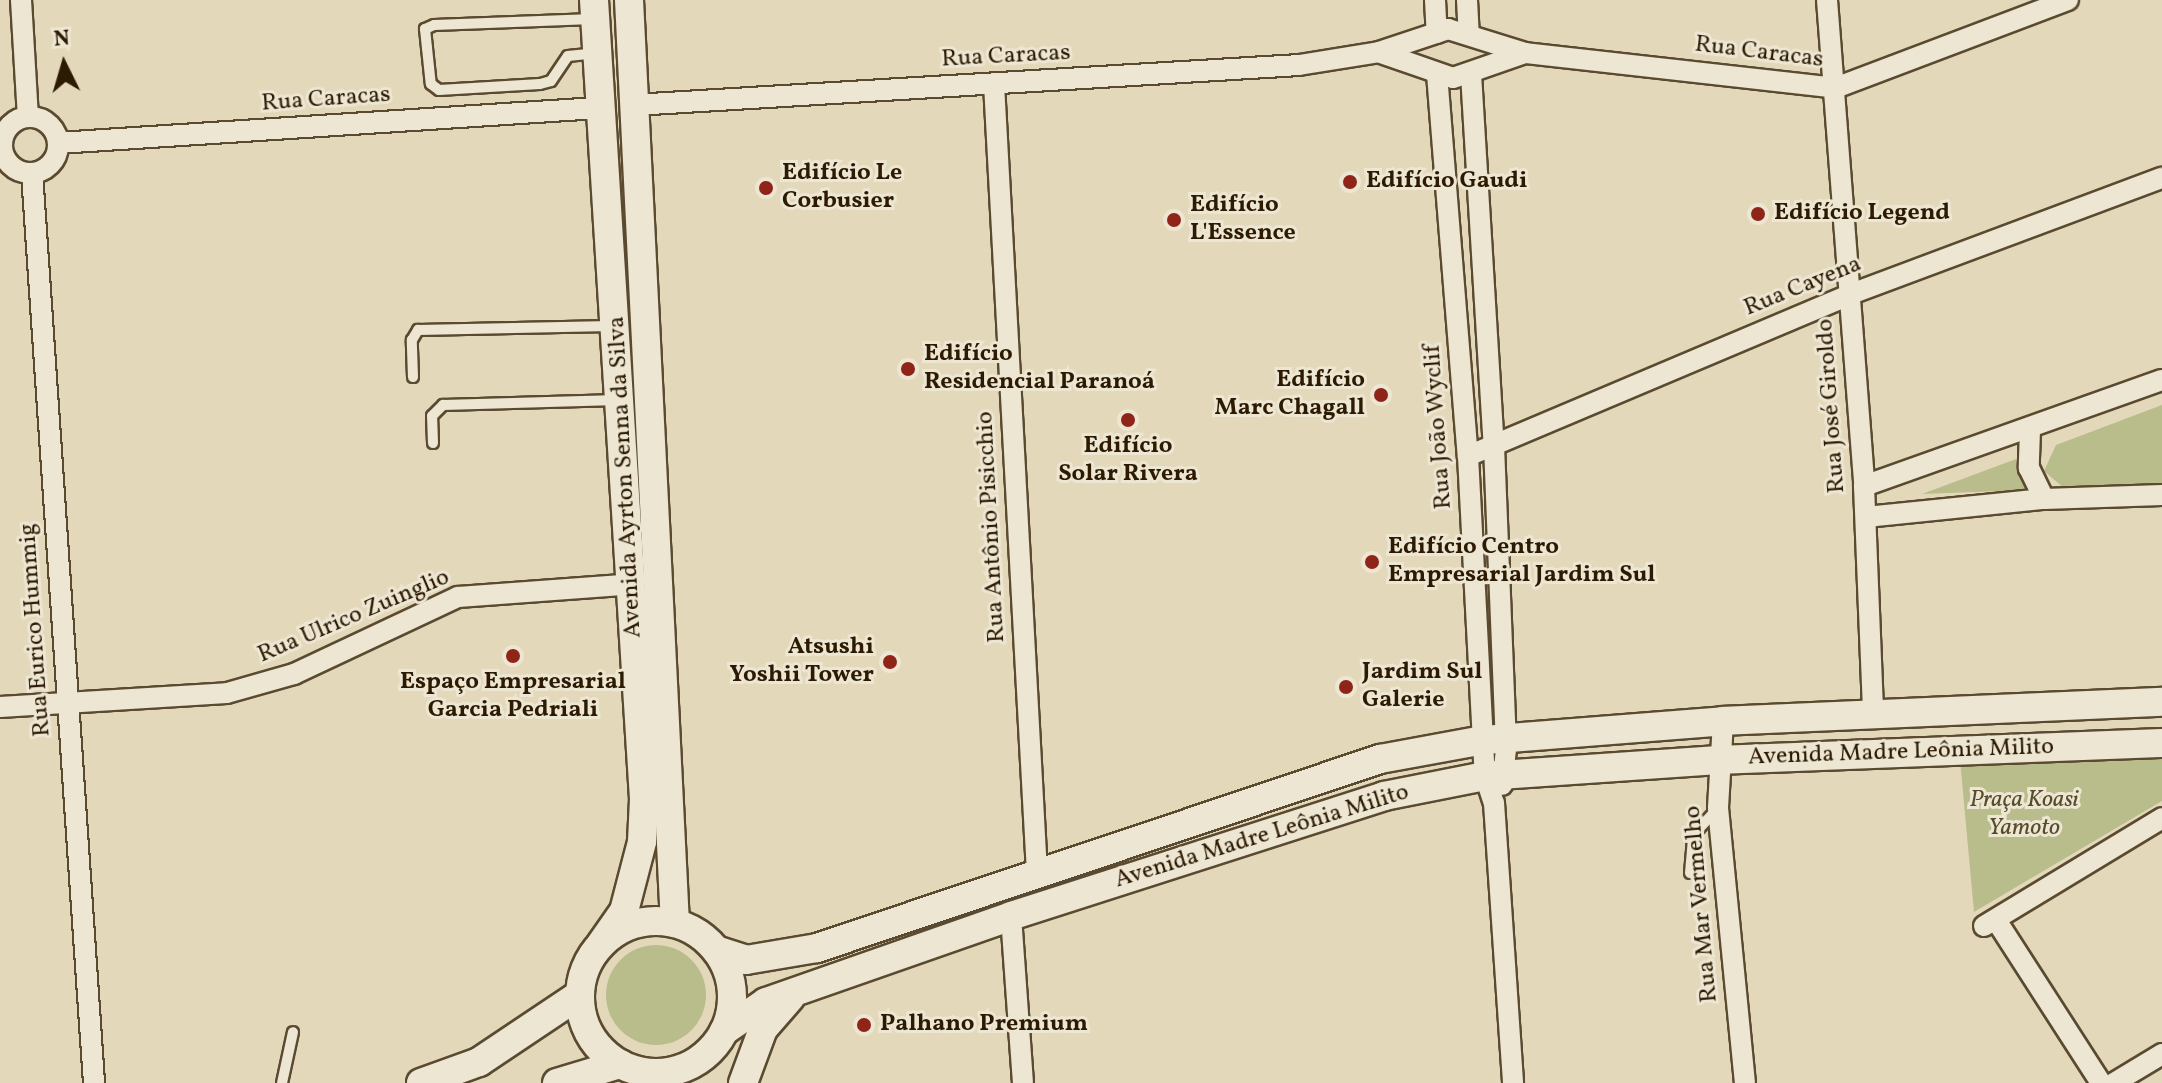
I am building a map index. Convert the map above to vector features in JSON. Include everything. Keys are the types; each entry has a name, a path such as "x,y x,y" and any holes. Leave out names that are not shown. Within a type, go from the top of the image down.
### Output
{"main road":[{"name":"Avenida Ayrton Senna da Silva","path":"629,0 675,923"},
{"name":"Avenida Ayrton Senna da Silva","path":"594,10 598,108 617,326 633,584 642,842 624,911 601,944"},
{"name":"Avenida Madre Leônia Milito","path":"716,950 746,960 817,948 1380,759 1494,740 1723,721 2162,702"},
{"name":"Avenida Madre Leônia Milito","path":"721,1035 766,1002 1011,916 1346,808 1496,776 1718,760 2162,743"},
{"path":"721,1035 669,1078 620,1064 589,1034 579,995 589,959 601,944 635,924 675,923 698,933 716,950 732,989 721,1035 729,1083"},
{"path":"743,1083 763,1029 795,993"},
{"path":"421,1083 479,1062 579,995"},
{"path":"557,1083 620,1064"}],"street":[{"path":"21,0 28,117"},
{"name":"Rua João Wyclif","path":"1435,0 1434,36 1427,54 1435,71 1494,740 1494,803 1513,1083"},
{"name":"Rua João Wyclif","path":"1467,0 1471,35 1480,54 1473,71 1494,446 1494,740"},
{"name":"Rua José Giroldo","path":"1827,0 1866,517 1873,714"},
{"name":"Rua Caracas","path":"634,105 1299,65 1379,52 1434,36 1471,35 1525,53 1835,88 2068,0"},
{"name":"Rua Caracas","path":"1379,52 1453,78 1525,53"},
{"name":"Rua Antônio Pisicchio","path":"994,84 1037,872"},
{"name":"Rua Caracas","path":"58,143 598,108"},
{"path":"28,117 52,127 58,143 54,160 32,173 8,163 1,147 12,124 28,117"},
{"name":"Rua Eurico Hummig","path":"32,173 94,1083"},
{"name":"Rua Cayena","path":"1468,456 1851,294 2162,178"},
{"path":"1864,486 2030,430 2162,380"},
{"path":"2030,430 2029,468 2044,499"},
{"path":"1866,517 2044,499 2162,495"},
{"name":"Rua Ulrico Zuinglio","path":"0,707 227,693 266,684 458,597 633,584"},
{"name":"Rua Mar Vermelho","path":"1723,721 1718,760 1718,808 1745,1083"},
{"path":"1335,774 1346,808"},
{"path":"1289,789 1299,823"},
{"path":"2101,1083 1990,923 2162,818"},
{"path":"1011,916 1023,1083"},
{"path":"2114,1083 2162,1054"}],"lane":[{"path":"594,10 452,22 425,29 431,84 439,90 540,84 551,81 568,56 596,53"},
{"path":"413,377 412,340 418,330 617,326"},
{"path":"433,443 432,416 443,405 622,400"},
{"path":"1690,873 1693,835 1718,808"},
{"path":"282,1083 293,1032"}],"green space":[{"path":"2162,405 2162,483 2065,489 2044,471 2056,445"},
{"path":"2016,459 2027,490 1922,494"},
{"name":"Praça Koasi Yamoto","path":"2162,751 2162,801 1974,912 1960,760"},
{"path":"656,945 675,948 692,959 703,976 706,995 703,1014 692,1031 675,1042 656,1045 637,1042 620,1031 609,1014 606,995 609,976 620,959 637,948"}],"place":[{"name":"Edifício Gaudi","path":"1350,182"},
{"name":"Edifício Le Corbusier","path":"766,188"},
{"name":"Edifício Legend","path":"1758,214"},
{"name":"Edifício L'Essence","path":"1174,220"},
{"name":"Edifício Residencial Paranoá","path":"908,369"},
{"name":"Edifício Marc Chagall","path":"1381,395"},
{"name":"Edifício Solar Rivera","path":"1128,420"},
{"name":"Edifício Centro Empresarial Jardim Sul","path":"1372,562"},
{"name":"Espaço Empresarial Garcia Pedriali","path":"513,656"},
{"name":"Atsushi Yoshii Tower","path":"890,662"},
{"name":"Jardim Sul Galerie","path":"1346,687"},
{"name":"Palhano Premium","path":"864,1025"}]}
